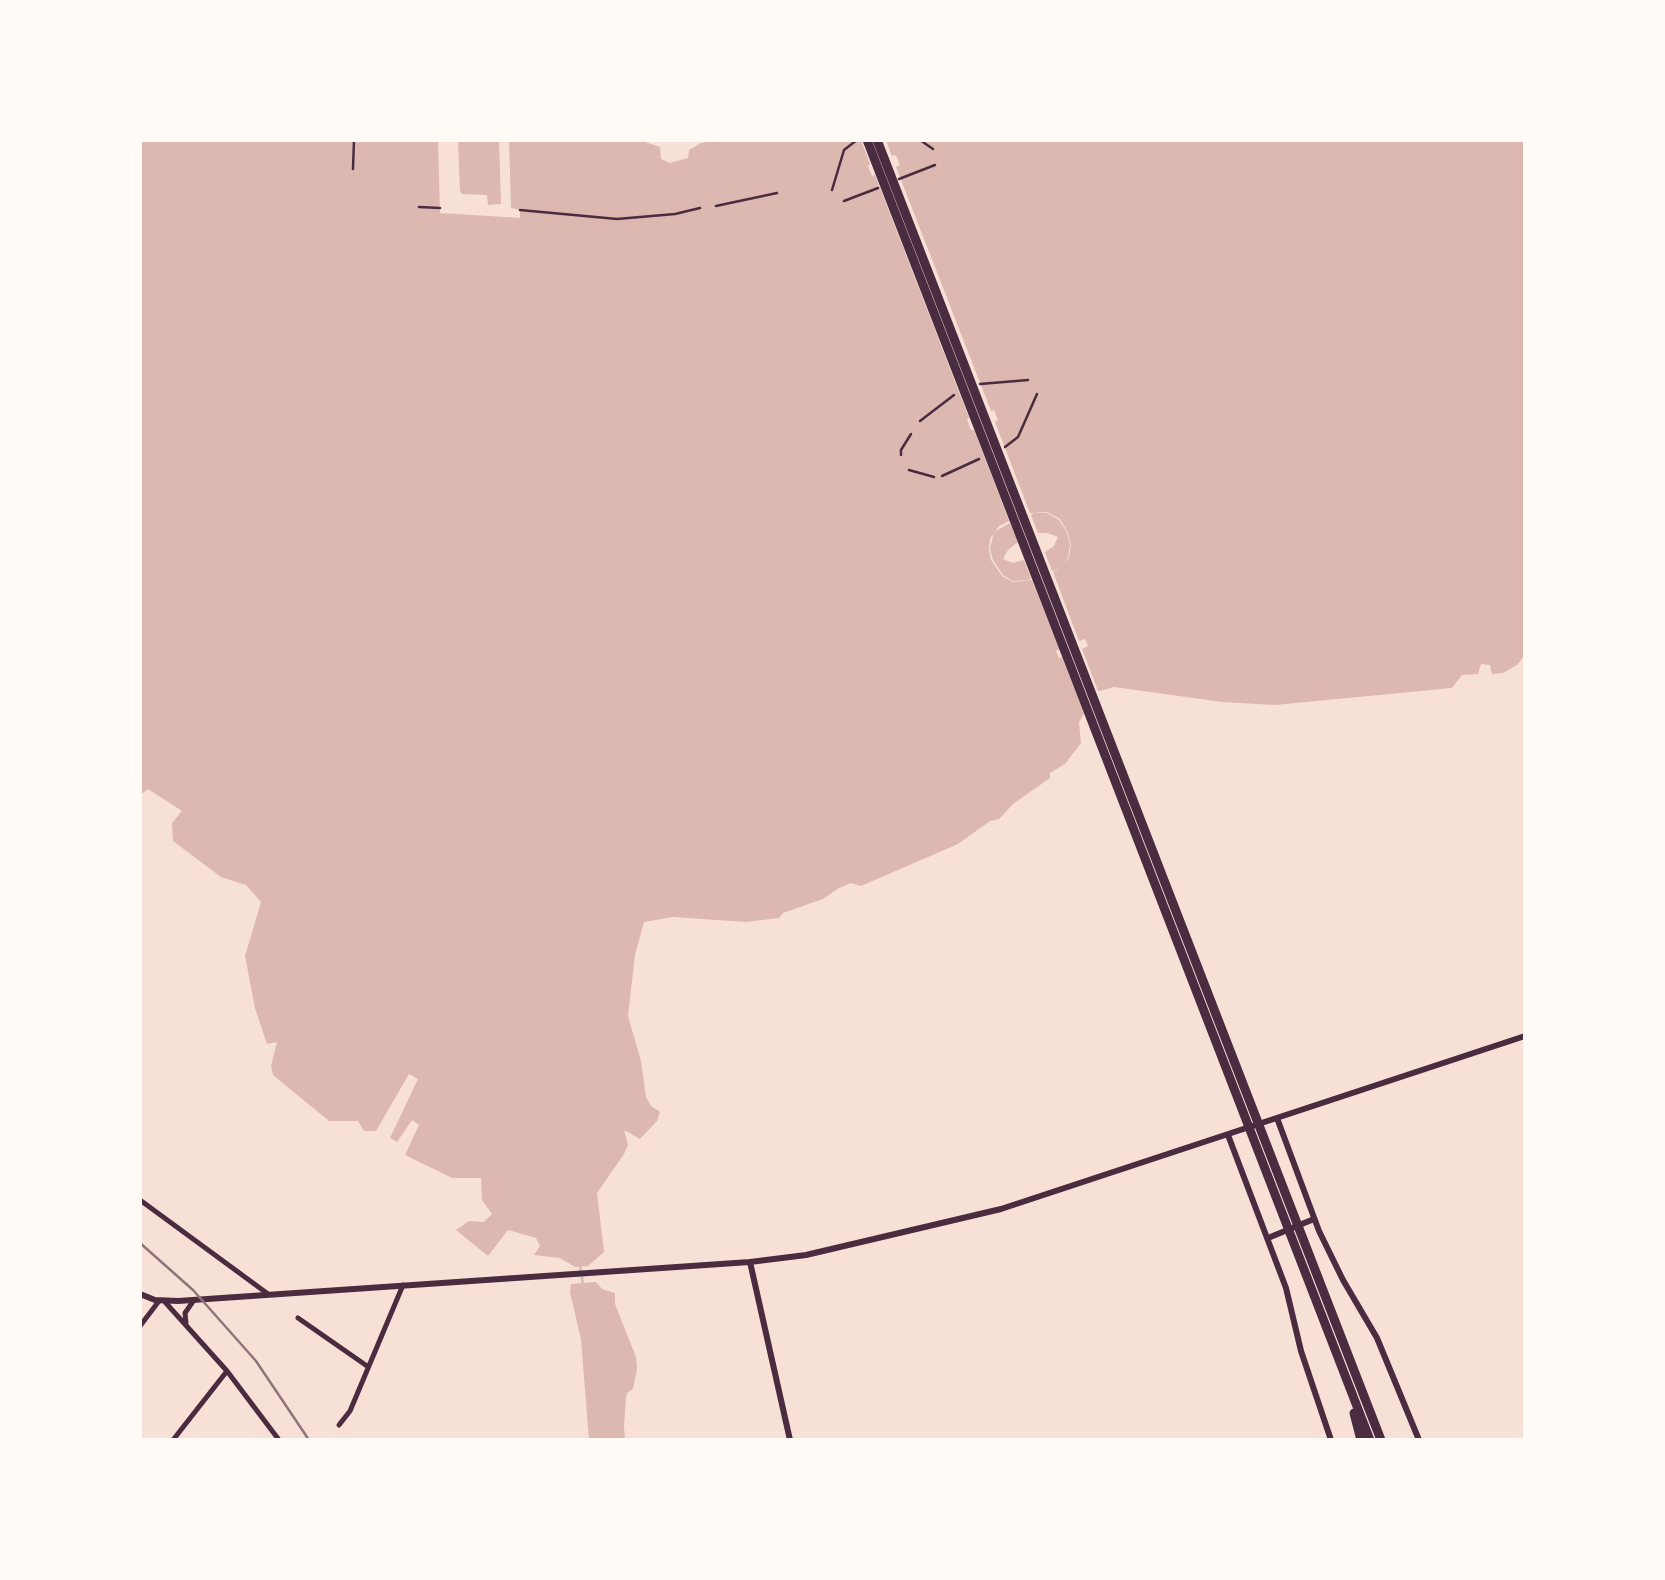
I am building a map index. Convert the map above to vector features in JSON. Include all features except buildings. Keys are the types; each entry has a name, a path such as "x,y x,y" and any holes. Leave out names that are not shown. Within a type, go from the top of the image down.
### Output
{"highway":[{"path":"867,140 990,445 1330,1323 1383,1440"},
{"path":"877,140 990,445"},
{"path":"1330,1323 1362,1440"},
{"path":"1340,1362 1370,1440"}],"street":[{"path":"140,1294 162,1301 228,1298 750,1262 840,1249 1026,1201 1525,1036"},
{"path":"1277,1118 1314,1219 1383,1349 1419,1440"},
{"path":"1228,1135 1286,1288 1331,1440"},
{"path":"140,1200 268,1294"},
{"path":"1268,1238 1314,1219"},
{"path":"750,1262 790,1440"},
{"path":"339,1425 350,1410 403,1285"},
{"path":"187,1326 185,1314 194,1300"},
{"path":"140,1326 162,1301"},
{"path":"162,1301 228,1371 279,1440"},
{"path":"298,1318 367,1366"},
{"path":"173,1440 228,1371"}],"path":[{"path":"352,169 354,140"},
{"path":"832,190 844,150 857,140"},
{"path":"920,140 933,149"},
{"path":"716,206 776,193"},
{"path":"419,207 440,208"},
{"path":"520,210 617,219 700,208"},
{"path":"902,455 911,434"},
{"path":"909,470 934,476"}],"shaded area":[{"path":"140,140 639,140 660,147 661,159 670,163 688,158 689,150 701,143 718,140 1525,140 1525,655 1503,673 1492,674 1490,665 1481,664 1478,674 1462,675 1452,688 1275,705 1114,687 1096,692 1079,722 1081,743 1065,764 999,819 958,844 861,886 851,883 779,918 746,922 673,917 644,922 635,955 628,1016 646,1097 660,1112 640,1139 624,1130 628,1145 597,1193 604,1252 588,1266 575,1267 560,1258 534,1255 540,1246 536,1238 508,1230 488,1256 456,1230 469,1221 484,1222 492,1214 482,1200 481,1178 452,1178 405,1155 419,1125 412,1120 397,1142 390,1138 418,1079 409,1074 376,1131 364,1131 358,1121 329,1121 273,1075 271,1066 277,1042 267,1044 245,956 261,902 246,885 221,877 173,841 172,823 182,811 148,789 140,795"},
{"path":"596,1282 602,1289 615,1293 615,1304 636,1357 633,1389 626,1397 625,1440 589,1440 581,1339 570,1292 571,1284"}],"pier":[{"path":"438,140 458,140 460,191 487,195 488,205 501,204 499,140 509,140 511,208 520,210 520,218 440,213"},
{"path":"861,140 886,140 900,165 896,167 991,411 998,420 995,422 1030,513 1047,512 1060,519 1067,531 1071,544 1069,558 1061,565 1068,558 1070,544 1066,531 1059,520 1047,513 1031,515 1038,533 1058,537 1045,552 1079,641 1085,639 1088,646 1082,649 1100,696 1086,719 1062,657 1056,651 1059,649 1032,580 1013,582 1002,576 991,560 989,550 990,539 994,534 990,549 1003,575 1013,581 1031,579 1024,560 1013,563 1003,559 1018,542 1010,523 995,531 1009,521"}],"waterway":[{"path":"580,1264 583,1285"}],"railway":[{"path":"140,1243 193,1290 256,1361 309,1440"}]}
